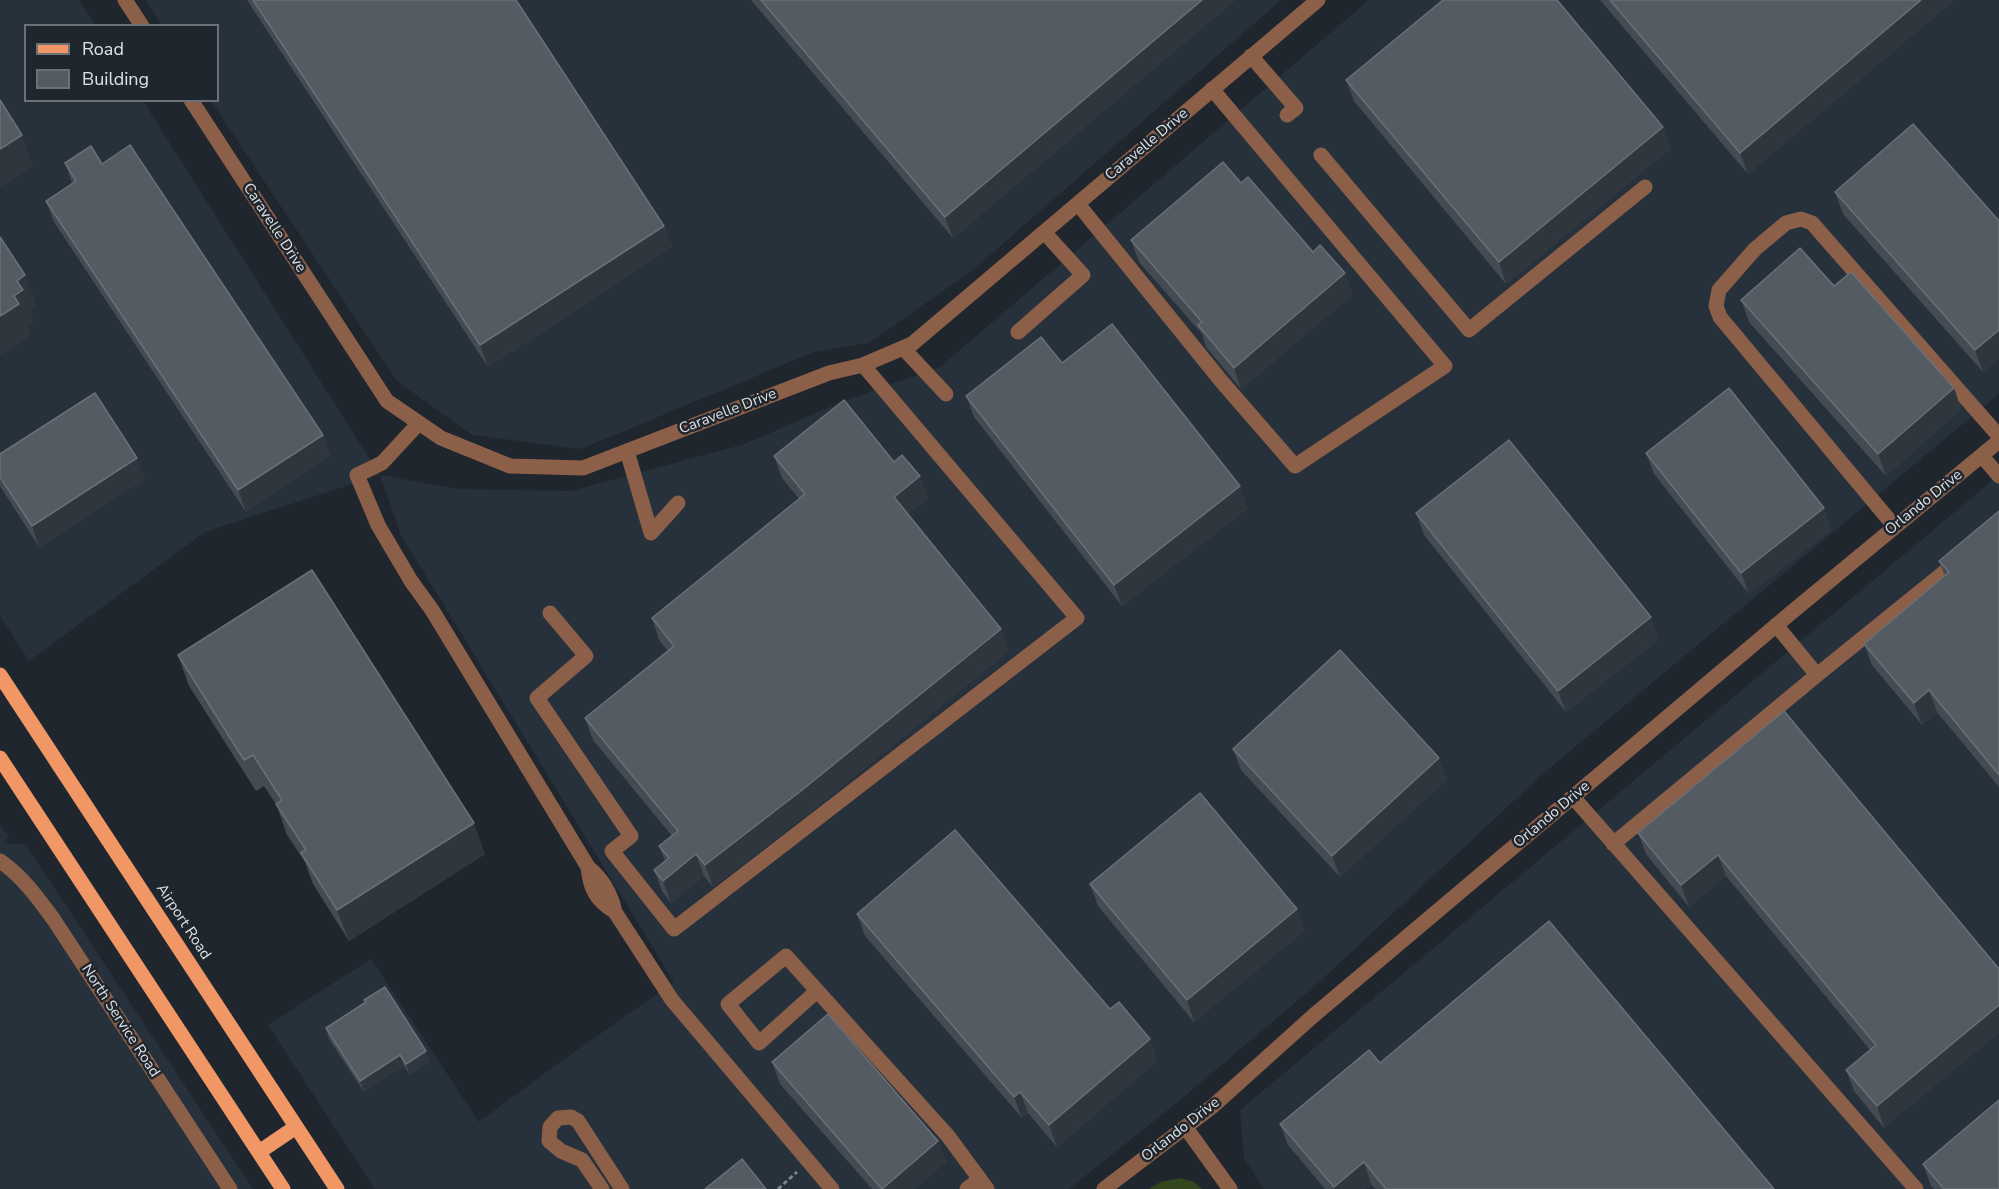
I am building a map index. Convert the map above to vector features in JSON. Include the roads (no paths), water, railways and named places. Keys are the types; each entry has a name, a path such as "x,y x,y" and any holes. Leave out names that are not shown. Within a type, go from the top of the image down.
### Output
{"main road":[{"name":"Airport Road","path":"0,675 337,1189"},
{"path":"0,758 283,1189"},
{"path":"259,1152 296,1127"}],"street":[{"path":"125,0 141,24"},
{"name":"Caravelle Drive","path":"192,102 387,401 441,438 510,466 583,468 829,373 863,364 912,344 1318,0"},
{"path":"1251,56 1296,108 1287,115"},
{"path":"1078,204 1222,382 1295,466 1445,366 1212,89"},
{"path":"1321,155 1469,330 1645,187"},
{"path":"1895,527 1720,317 1716,306 1719,290 1755,249 1786,223 1801,219 1812,223 1999,436"},
{"path":"1018,332 1083,275 1044,232"},
{"path":"903,348 946,394"},
{"path":"550,613 586,656 537,698 631,836 612,851 674,929 1077,618 863,364"},
{"path":"419,423 382,463 357,475 378,525 588,867 599,876 612,897 615,912 672,1000 832,1189"},
{"name":"Orlando Drive","path":"1104,1189 1213,1107 1313,1016 1776,625 1999,441"},
{"path":"627,451 651,533 678,503"},
{"path":"1982,456 1999,476"},
{"path":"1613,844 1972,549"},
{"path":"1776,625 1817,675"},
{"path":"1573,797 1916,1189"},
{"name":"North Service Road","path":"0,861 19,876 37,895 230,1189"},
{"path":"817,991 759,1043 728,1004 786,956 948,1136 983,1184 967,1189"},
{"path":"602,1189 582,1160 561,1150 549,1141 550,1127 558,1118 571,1117 578,1121 622,1189"},
{"path":"1186,1128 1230,1189"}]}
